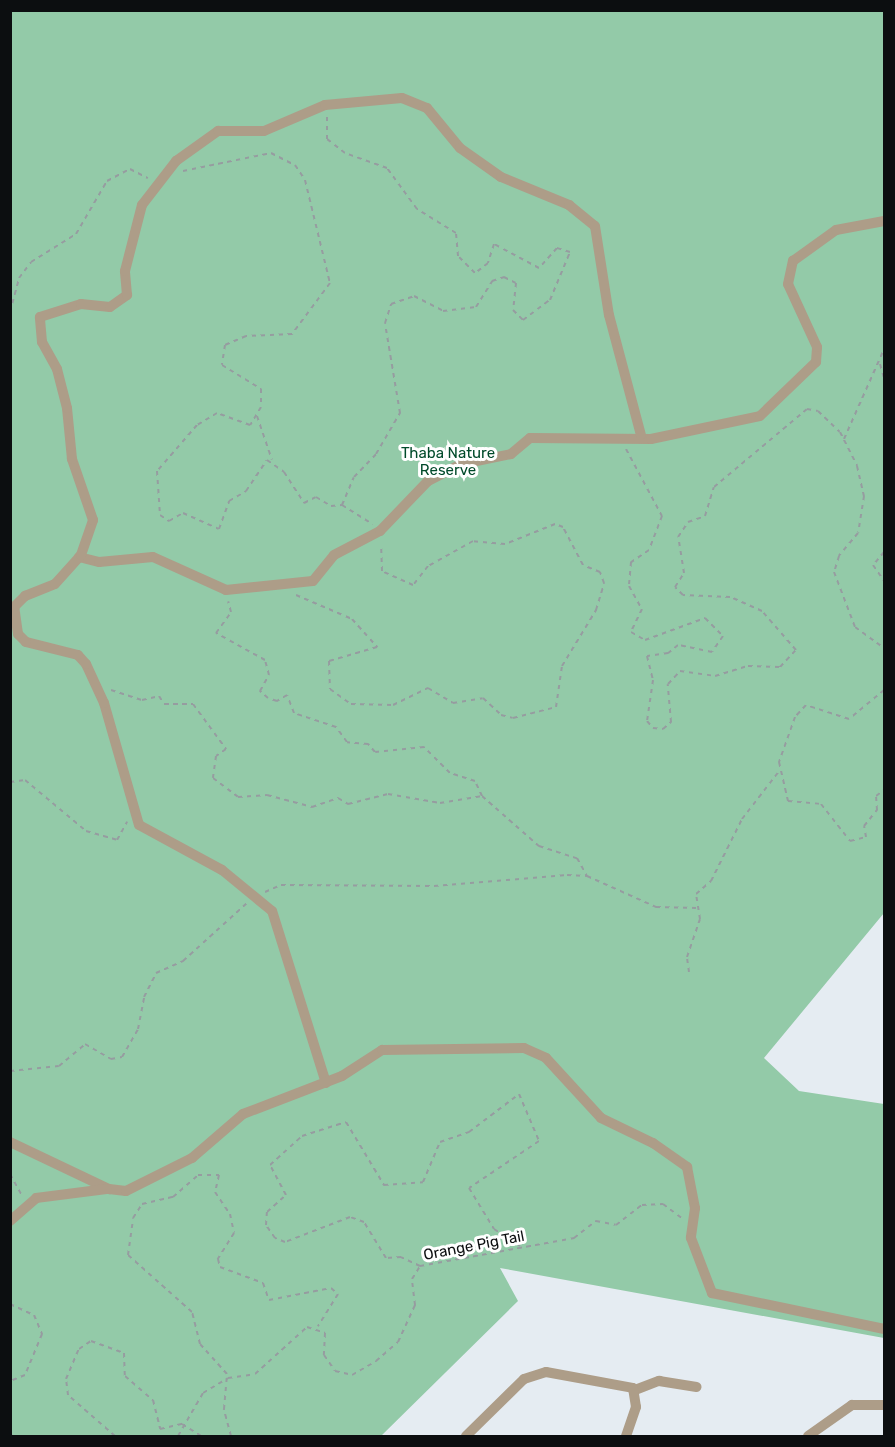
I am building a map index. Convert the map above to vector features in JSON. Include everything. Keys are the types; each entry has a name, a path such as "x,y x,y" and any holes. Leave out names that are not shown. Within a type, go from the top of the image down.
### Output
{"street":[{"path":"326,1083 306,1031 279,923 259,896 139,825 131,810 96,683 78,655 26,642 14,623 14,608 25,596 55,584 79,557 93,520 72,459 67,408 42,342 40,317 81,304 110,307 127,295 125,271 142,205 189,149 218,131 270,130 284,120 334,104 415,101 460,148 501,177 588,217 600,238 607,305 641,435"},
{"path":"79,557 99,562 153,557 204,585 226,590 313,581 348,543 380,531 428,481 462,464 511,454 530,438 674,436 749,420 791,392 816,362 817,347 788,284 793,261 836,230 885,221"},
{"path":"10,1221 25,1204 36,1198 135,1187 192,1158 238,1117 326,1083 396,1047 478,1045 535,1051 601,1118 650,1141 687,1167 695,1208 690,1227 696,1261 712,1293 885,1329"},
{"path":"10,1142 109,1189"},
{"path":"466,1437 524,1378 546,1372 635,1390 659,1381 697,1387"},
{"path":"626,1437 636,1407 635,1390"},
{"path":"808,1437 852,1405 885,1405"}],"path":[{"path":"334,104 324,128 327,139 345,153 387,168 417,209 459,237 458,256 476,273 488,263 494,244 539,268 557,248 570,252 550,300 523,320 513,310 516,283 504,277 492,281 476,307 443,311 414,297 390,303 386,323 400,413 376,454 358,471 342,506"},
{"path":"10,312 19,278 31,262 76,234 107,181 130,168 153,179 271,153 302,171 330,284 292,334 246,336 225,345 220,361 224,369 263,394 257,416 272,460 304,503 316,497 331,506 342,506 380,531 382,571 413,585 428,566 473,541 505,544 555,524 562,527 581,563 600,572 604,583 596,610 562,666 556,707 507,717 483,698 453,703 428,688 393,705 351,704 330,689 329,661 377,647 352,620 308,603 281,585"},
{"path":"844,439 885,349"},
{"path":"879,363 885,378"},
{"path":"613,437 628,453 662,516 649,550 632,562 630,586 642,609 631,632 645,640 705,618 723,636 712,652 678,645 668,653 647,656 653,705 647,721 658,730 670,722 668,684 680,671 715,676 748,666 780,667 796,650 762,611 730,597 677,593 675,587 684,573 677,542 681,531 705,516 714,487 800,413 818,411 844,439 855,457 864,496 856,540 839,556 834,572 855,627 885,648"},
{"path":"257,416 245,425 217,412 200,421 157,471 160,515 169,520 183,513 219,529 229,501 246,491 259,466 272,460"},
{"path":"885,493 885,505"},
{"path":"885,552 873,565 885,581"},
{"path":"226,590 231,612 216,633 265,660 269,675 260,691 268,698 277,701 287,695 294,713 336,727 347,742 368,744 375,752 424,747 450,773 475,781 482,796 539,846 577,858 587,876"},
{"path":"96,683 127,697 159,696 164,704 193,704 226,749 216,756 213,778 238,797 267,795 312,807 333,799 348,804 388,794 440,803 482,796"},
{"path":"689,972 697,908 696,894 711,880 742,819 780,770 795,717 806,705 849,719 885,690"},
{"path":"780,770 788,801 821,804 839,833 857,842 866,837 864,826 876,810 876,796 885,790"},
{"path":"10,782 25,780 86,831 117,840 131,810"},
{"path":"10,1071 59,1066 85,1044 111,1059 122,1057 138,1029 144,997 156,973 183,961 259,896 280,885 434,886 587,876 656,906 697,908"},
{"path":"420,1266 401,1257 386,1258 364,1222 350,1217 285,1242 275,1238 266,1225 267,1212 286,1196 270,1165 302,1136 346,1122 384,1185 423,1182 440,1142 470,1132 519,1094 538,1142 469,1188 494,1229 520,1246"},
{"path":"10,1174 25,1204"},
{"path":"178,1437 183,1424 203,1393 228,1378 255,1374 308,1327 318,1327 338,1294 331,1288 269,1300 263,1283 220,1267 218,1259 234,1233 230,1214 215,1192 219,1175 198,1175 173,1197 142,1204 133,1218 132,1263 187,1303 200,1344 228,1378 224,1409 231,1437"},
{"name":"Orange Pig Tail","path":"318,1327 325,1332 326,1361 335,1371 352,1375 376,1361 398,1342 415,1305 412,1279 420,1266 574,1238 596,1221 616,1225 642,1205 663,1204 690,1227"},
{"path":"10,1304 34,1315 42,1334 25,1375 10,1382"},
{"path":"115,1437 68,1395 66,1378 79,1349 91,1341 124,1353 125,1376 153,1400 160,1429 183,1424 201,1437"}],"green space":[{"name":"Thaba Nature Reserve","path":"10,11 884,11 884,913 764,1058 799,1091 884,1104 884,1338 500,1268 518,1301 381,1436 11,1436"}]}
